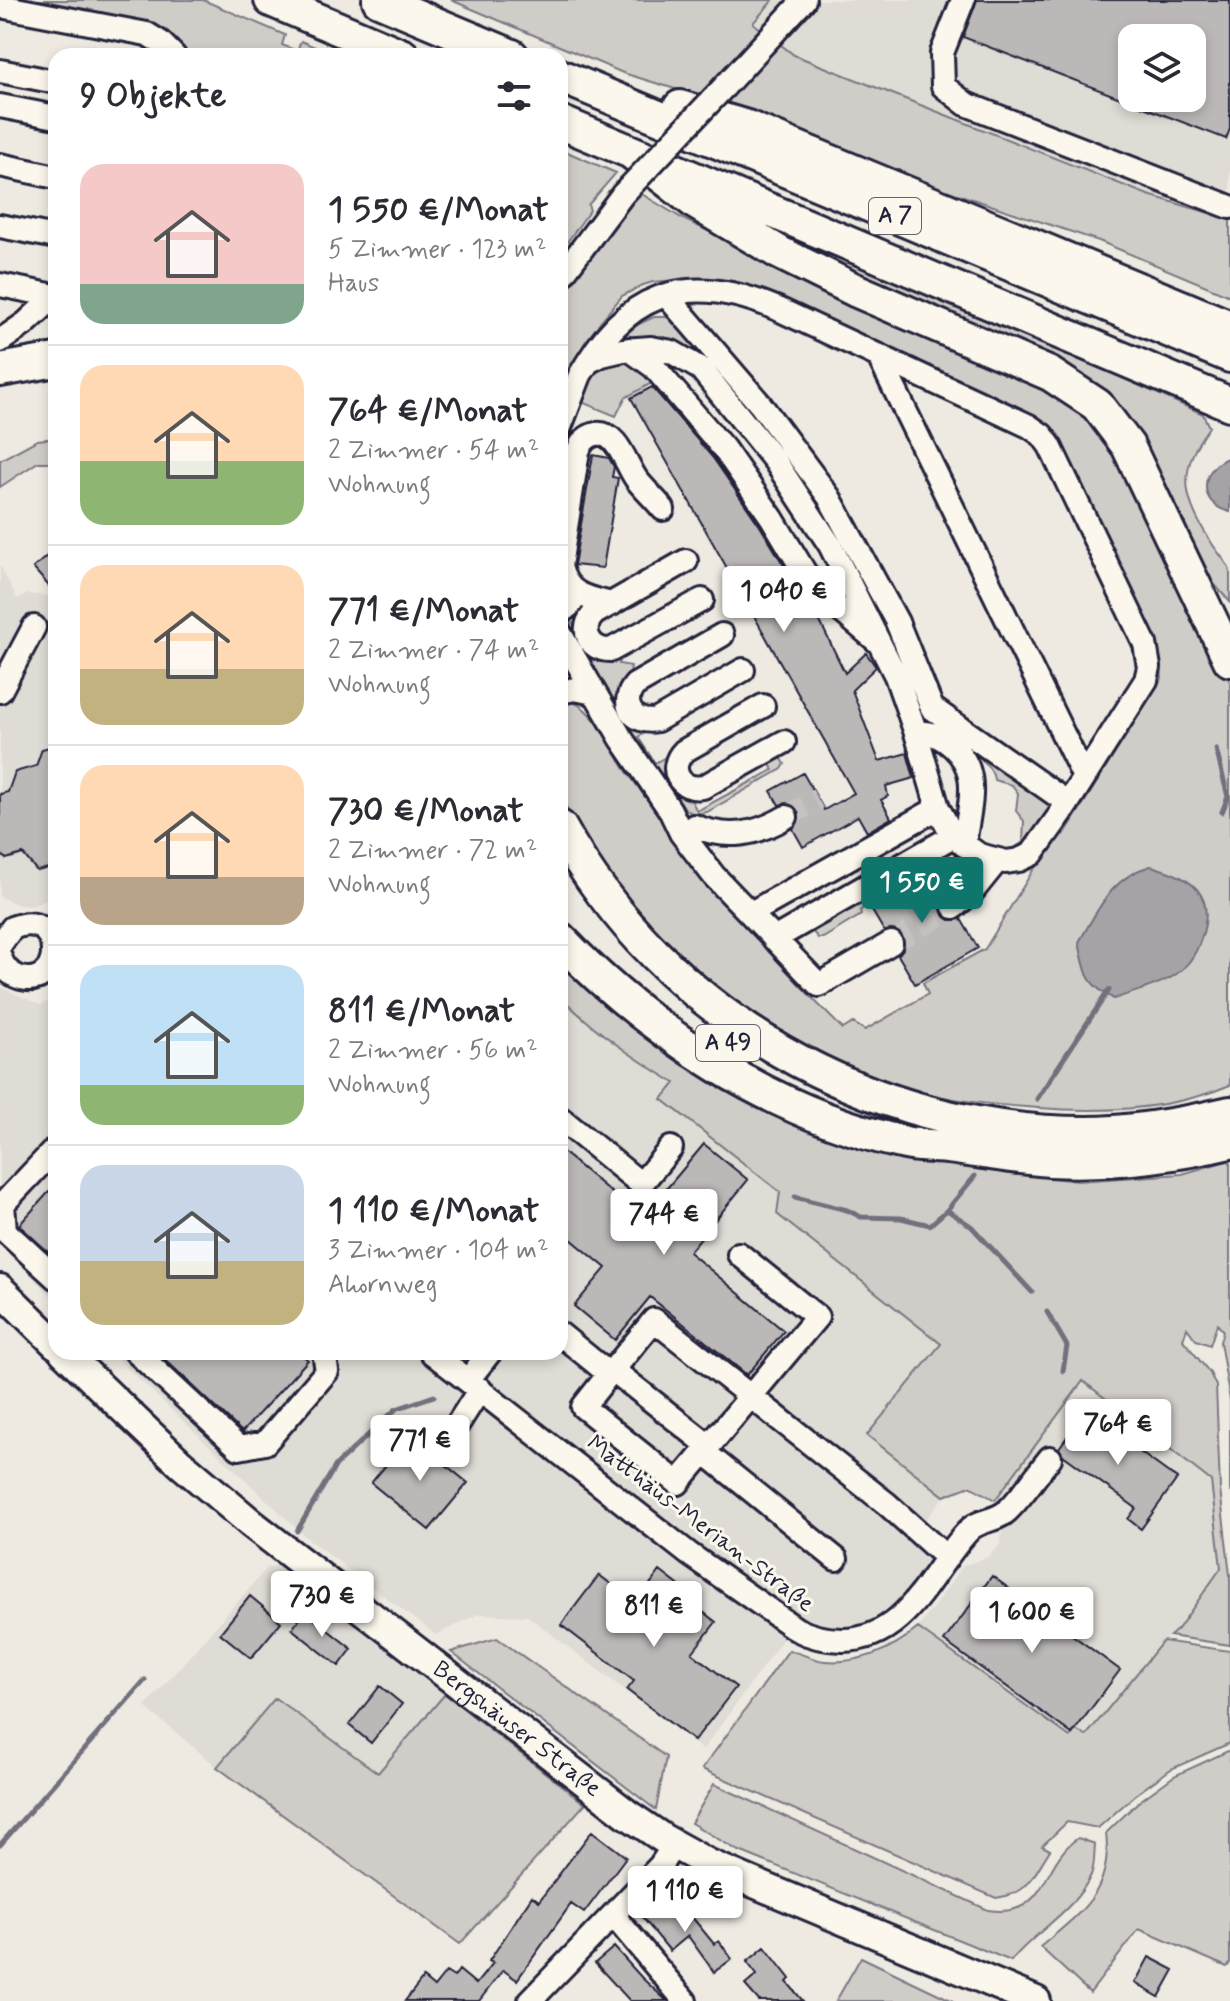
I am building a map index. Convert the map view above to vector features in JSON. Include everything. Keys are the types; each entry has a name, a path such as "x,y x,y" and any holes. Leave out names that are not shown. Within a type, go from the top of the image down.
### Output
{"highway":[{"path":"271,0 384,48"},
{"path":"379,0 493,48"},
{"path":"568,75 747,127 1230,327"},
{"name":"A 7","path":"568,76 1230,356"},
{"name":"A 7","path":"568,125 1230,404"},
{"path":"631,152 696,203 780,253 855,290 1050,374 1084,395 1111,420 1128,446 1230,660"},
{"path":"0,370 48,361"},
{"path":"1178,553 1230,616"},
{"name":"A 49","path":"568,839 615,910 667,967 735,1023 797,1061 878,1097 954,1119 1043,1132 1132,1131 1230,1113"},
{"name":"A 49","path":"568,880 630,960 666,996 706,1028 817,1095 908,1128 948,1147 1008,1156 1085,1161 1161,1155 1230,1142"},
{"path":"568,947 654,1021 721,1067 769,1093 863,1131 905,1143 948,1147"},
{"path":"1132,1131 1230,1093"}],"main road":[{"path":"0,1289 48,1336"},
{"name":"Bergshäuser Straße","path":"72,1360 171,1454 252,1524 563,1766 674,1845 709,1864 1036,2001"}],"street":[{"path":"568,267 623,194 804,0"},
{"path":"963,0 942,53 943,86 966,104 1230,207"},
{"path":"0,6 147,34 166,48"},
{"path":"0,71 48,80"},
{"path":"0,106 48,115"},
{"path":"0,165 48,175"},
{"path":"0,226 48,235"},
{"path":"0,285 48,294"},
{"path":"568,406 580,375 599,344 619,322 634,310 667,296 709,289 748,296 1029,426 1042,435 1145,644 1149,659 1146,680 1032,854 1013,862 997,861 979,855 958,840 938,808 916,733 883,646 839,561 796,490 701,369 684,357 651,348 602,355 588,362"},
{"path":"667,296 760,404 829,497 881,587 932,708 1068,803"},
{"path":"0,341 48,303"},
{"path":"629,349 664,378 724,449 772,518 814,588 883,646"},
{"path":"878,355 1083,775"},
{"path":"664,378 740,417"},
{"path":"568,464 586,438 599,434 610,438 637,480 663,509"},
{"path":"724,449 796,490"},
{"path":"749,485 817,523"},
{"path":"772,518 839,561"},
{"path":"795,555 862,604"},
{"path":"686,561 595,613 587,625 588,638 597,648 617,647 702,600"},
{"path":"568,586 576,595 612,604"},
{"path":"568,607 576,595"},
{"path":"0,691 8,655 34,627"},
{"path":"722,635 635,685 628,696 632,714 644,721 657,720 743,670"},
{"path":"568,657 670,810 681,833 714,876 819,985 891,943"},
{"path":"568,690 594,693"},
{"path":"763,706 684,751 676,761 679,780 690,787 703,787 784,742"},
{"path":"774,939 958,840 972,781 970,770 955,748 937,735 916,733"},
{"path":"751,913 938,808"},
{"path":"694,826 723,835 747,835 786,817"},
{"path":"954,907 972,892 997,861"},
{"path":"48,931 28,924 12,928 1,948 6,969 19,978 48,980"},
{"path":"568,1125 641,1184 671,1148"},
{"path":"48,1156 3,1204 5,1231 48,1271"},
{"path":"739,1254 817,1317 751,1396 707,1449 678,1483 583,1407 654,1320 751,1396 887,1504 947,1558"},
{"path":"568,1340 707,1449 836,1559"},
{"path":"145,1360 239,1448 265,1443 327,1371 325,1360"},
{"name":"Matthäus-Merian-Straße","path":"442,1360 689,1554 809,1636 850,1640 886,1629 905,1613 971,1527 1005,1514 1050,1458"},
{"path":"447,1441 486,1360"},
{"path":"530,2001 660,1866 674,1845"},
{"path":"613,1915 685,2001"}],"shaded area":[{"path":"12,0 203,0 285,35 282,45 290,48 180,48 164,33"},
{"path":"451,0 773,0 753,23 794,55 1148,195 1230,219 1230,296 1099,241 915,180 734,107 623,73"},
{"path":"773,0 1230,0 1230,219 1148,195 794,55 753,23"},
{"path":"301,41 317,48 298,48"},
{"path":"568,152 616,173 588,205 590,210 568,241"},
{"path":"640,193 685,220 1074,403 1106,435 1200,627 1230,681 1230,1085 1185,1100 1112,1110 990,1104 908,1089 822,1055 740,1006 667,945 635,910 568,811 568,703 573,702 582,707 596,722 650,804 756,937 843,1029 853,1023 865,1030 928,994 923,983 985,949 1057,831 1064,835 1162,678 1160,656 1143,619 1034,417 906,354 747,286 699,278 653,282 622,296 599,323 568,384 568,288 603,235"},
{"path":"745,219 1053,347 1203,414 1209,427 1191,458 1187,486 1195,514 1229,568 1230,602 1204,568 1142,442 1108,395 1067,367 857,277"},
{"path":"654,317 675,321 722,369 715,375 616,341"},
{"path":"624,360 630,361 655,381 625,398 616,416 584,403 582,399 587,381 595,371"},
{"path":"48,439 48,462 38,462 0,487 0,460 37,440"},
{"path":"1230,457 1230,512 1211,501 1206,485 1213,469"},
{"path":"0,565 17,599 27,594 48,596 48,898 33,906 19,905 0,897"},
{"path":"581,621 620,652 619,664 631,666 624,691 659,725 638,737 655,763 674,752 697,811 773,770 767,758 779,754 785,764 782,769 707,812 694,814 686,810 635,739 568,625"},
{"path":"925,707 1054,804 1029,843 1014,854 992,847 1012,850 1023,842 1024,821 1016,811 1018,793 1012,785 994,780 984,762 919,712"},
{"path":"1151,866 1178,876 1197,890 1206,910 1201,939 1190,960 1172,977 1114,999 1097,988 1088,976 1079,942 1116,886 1137,871"},
{"path":"864,896 868,904 860,911 861,915 823,938 818,938 811,930"},
{"path":"568,960 888,1151 967,1168 1078,1181 1182,1174 1230,1160 1230,1400 1220,1342 1223,1331 1217,1324 1210,1345 1196,1340 1187,1328 1183,1340 1210,1373 1216,1386 1220,1489 1230,1575 1230,1645 1170,1636 1221,1568 1211,1481 1083,1381 995,1500 970,1486 944,1496 867,1435 941,1344 777,1214 780,1192 662,1099 675,1083 587,1021 568,1003"},
{"path":"0,987 40,1005 48,1002 48,1293 0,1245"},
{"path":"568,1003 608,1039 676,1083 662,1099 780,1193 777,1214 941,1344 867,1435 944,1496 912,1538 931,1554 930,1561 899,1601 873,1623 832,1630 797,1619 703,1750 528,1616 478,1614 436,1635 307,1538 118,1360 568,1360"},
{"path":"1083,1380 1211,1481 1221,1568 1178,1629 1163,1641 1085,1736 1070,1737 918,1628 963,1566 988,1557 1000,1545 1003,1524 995,1500"},
{"path":"283,1563 445,1694 378,1773 275,1698 217,1767 145,1707 267,1568"},
{"path":"918,1628 1070,1737 1076,1730 1086,1736 1163,1641 1230,1651 1230,1743 1171,1769 1135,1795 1098,1828 1067,1822 1042,1846 1050,1850 1029,1882 1016,1892 996,1898 702,1769 789,1650 820,1660 863,1658 897,1643"},
{"path":"497,1638 666,1757 656,1810 451,1652"},
{"path":"445,1694 585,1804 460,1944 217,1767 275,1698 378,1773"},
{"path":"1230,1750 1230,1963 1227,1967 1139,1929 1090,1993 1040,1947 1081,1911 1099,1886 1107,1853 1106,1833 1137,1803 1174,1776"},
{"path":"714,1784 988,1910 1008,1911 1033,1898 1056,1861 1078,1838 1095,1844 1093,1868 1075,1900 1011,1961 737,1850 691,1823"},
{"path":"861,1957 953,2001 836,2001"}],"building":[{"path":"977,0 1230,0 1230,129 1226,139 1156,112 1206,112 1206,24 1118,24 1118,97 963,37"},
{"path":"652,387 713,458 760,526 802,595 811,603 845,673 866,653 876,667 852,690 879,761 907,753 914,778 886,786 888,796 881,800 891,818 867,832 858,816 803,847 793,829 800,818 798,810 787,803 779,805 771,791 803,773 824,810 854,793 631,398"},
{"path":"593,455 609,458 614,467 612,477 618,478 603,568 574,565"},
{"path":"48,555 48,585 33,568"},
{"path":"48,747 48,868 37,871 23,854 6,859 0,853 0,794 8,792 15,772 36,766 42,749"},
{"path":"930,865 947,895 941,903 943,915 950,920 961,919 978,948 915,984 898,955 903,949 903,937 897,931 884,931 867,902"},
{"path":"704,1144 748,1180 689,1252 784,1331 747,1375 650,1297 615,1340 574,1306 606,1268 568,1237 568,1157 642,1218"},
{"path":"48,1193 48,1252 19,1225"},
{"path":"166,1360 308,1360 242,1432"},
{"path":"1085,1412 1177,1479 1141,1529 1128,1519 1136,1508 1063,1455 1059,1448"},
{"path":"410,1436 468,1483 429,1530 371,1483"},
{"path":"660,1571 682,1588 678,1593 716,1622 692,1653 736,1687 694,1741 627,1690 634,1681 561,1625 599,1575 636,1603"},
{"path":"992,1576 1120,1670 1072,1734 944,1641"},
{"path":"250,1596 281,1622 251,1658 220,1633"},
{"path":"305,1612 352,1649 339,1666 292,1629"},
{"path":"380,1686 402,1704 371,1743 349,1725"},
{"path":"592,1831 626,1857 584,1913 571,1904 517,1980 503,1970 479,2001 405,2001 423,1978 434,1987 446,1972 454,1977 459,1970 476,1984 493,1963 489,1961 532,1896 539,1901"},
{"path":"663,1900 673,1914 683,1906 714,1944 719,1941 732,1959 714,1972 688,1936 670,1951 642,1917"},
{"path":"614,1947 667,2001 630,2001 595,1963"},
{"path":"765,1947 803,2001 759,2001 745,1985 757,1975 747,1962"},
{"path":"1149,1957 1174,1970 1159,1997 1135,1983"}],"waterway":[{"path":"1216,749 1228,797 1222,812"},
{"path":"1037,1099 1109,990"},
{"path":"795,1197 847,1210 861,1217 901,1218 930,1225 975,1176"},
{"path":"947,1210 971,1226 1032,1292"},
{"path":"1047,1312 1067,1346 1063,1371"},
{"path":"297,1531 336,1465 396,1409 434,1396"},
{"path":"0,1845 145,1680"}],"tunnel":[{"path":"786,817 818,799"},
{"path":"891,943 954,907"}]}
